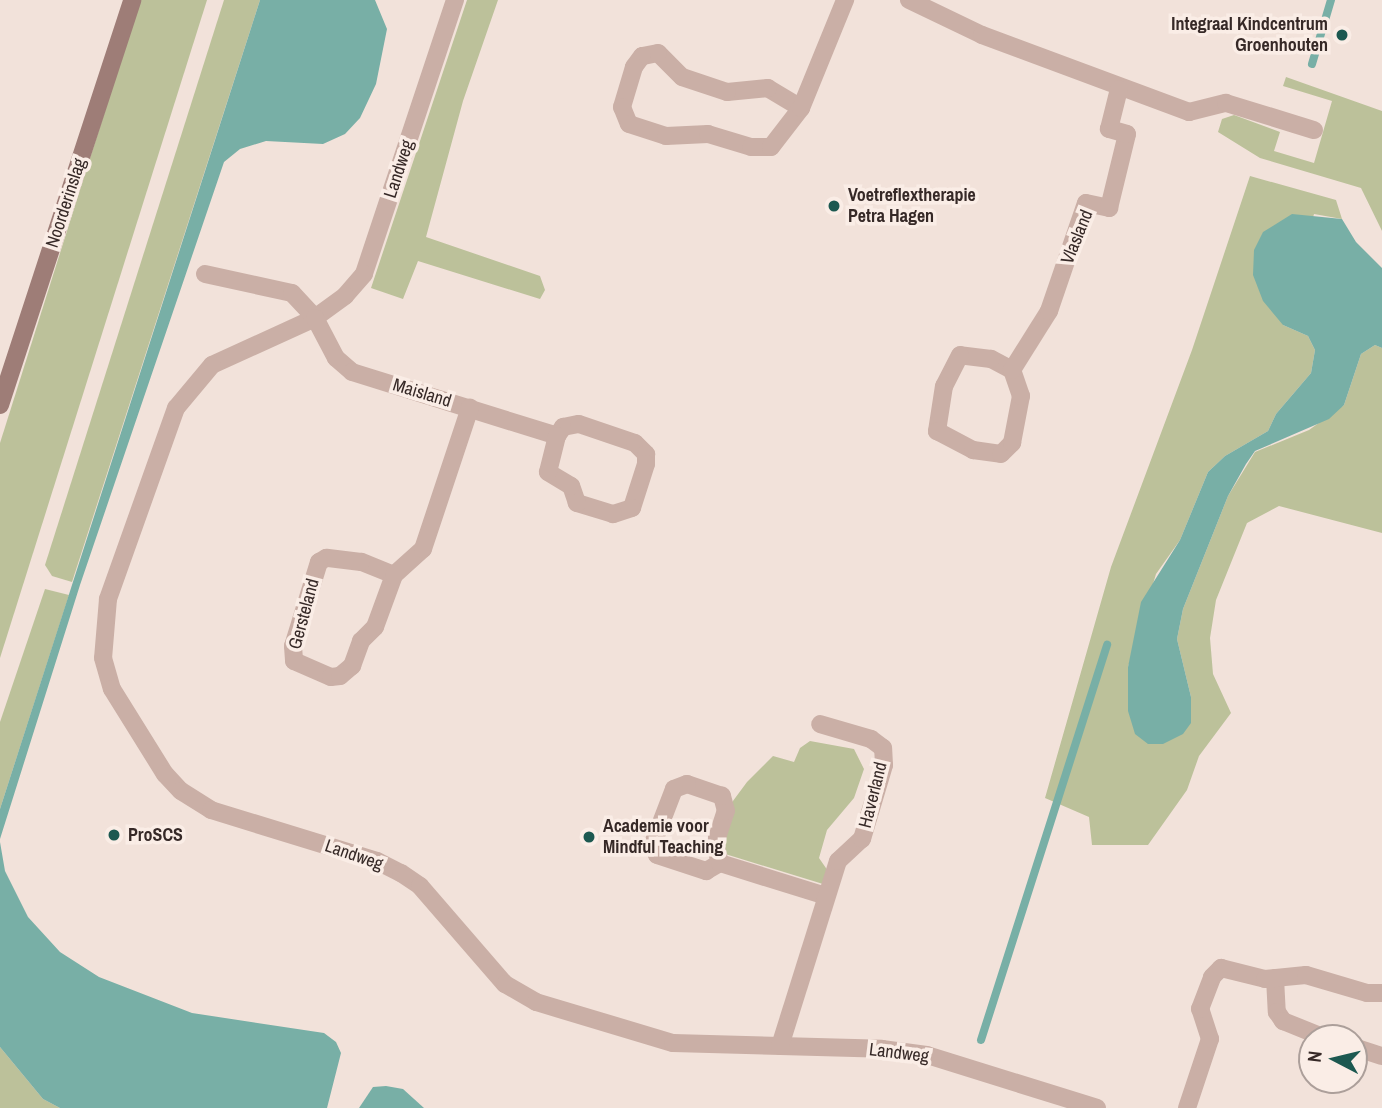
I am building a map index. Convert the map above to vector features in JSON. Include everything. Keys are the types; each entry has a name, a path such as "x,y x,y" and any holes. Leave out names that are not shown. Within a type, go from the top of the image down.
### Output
{"main road":[{"name":"Noorderinslag","path":"0,405 132,0"}],"street":[{"name":"Landweg","path":"455,0 364,274 345,296 315,318 212,365 176,408 108,599 103,658 112,689 165,774 181,791 211,810 377,861 401,873 419,886 505,984 536,1002 673,1043 927,1055 1097,1108"},
{"path":"802,108 768,88 727,92 682,77 658,53 642,57 634,67 622,107 629,124 666,136 708,134 751,147 771,147 802,108 845,0"},
{"path":"909,0 982,35 1119,89 1189,112 1226,103 1314,130"},
{"name":"Vlasland","path":"1012,370 1049,312 1086,203 1109,208 1127,134 1109,128 1119,89"},
{"path":"205,274 292,293 315,318"},
{"name":"Maisland","path":"315,318 336,358 352,372 556,436"},
{"path":"960,355 990,359 1012,370 1021,396 1019,421 1012,443 1001,454 973,450 937,431 944,386 960,355"},
{"name":"Gersteland","path":"394,575 361,562 326,558 319,562 293,646 294,661 331,677 347,672 361,642 375,627 394,575 423,549 470,408"},
{"path":"579,424 642,448 646,464 632,508 613,514 577,503 571,486 548,472 556,436 563,427 579,424"},
{"name":"Haverland","path":"780,1046 838,861 862,839 884,765 883,748 871,739 820,724"},
{"path":"720,863 715,844 726,811 722,796 687,784 674,789 654,841 657,855 705,871 720,863 826,897"},
{"path":"1187,1108 1210,1040 1200,1009 1212,977 1221,968 1275,978 1306,975 1367,993 1382,993"},
{"path":"1275,978 1277,1012 1283,1021 1298,1027"}],"green space":[{"path":"140,0 207,0 0,658 0,443"},
{"path":"224,0 260,0 72,582 52,576 45,565"},
{"path":"467,0 498,0 463,101 426,237 540,276 545,290 540,299 418,261 403,299 371,288"},
{"path":"1286,77 1382,111 1382,231 1361,188 1260,158 1218,132 1222,119 1234,115 1280,132 1274,151 1314,163 1332,101 1283,86"},
{"path":"1250,176 1336,200 1342,219 1314,214 1283,325 1308,336 1315,350 1311,373 1276,414 1268,431 1225,456 1208,472 1180,540 1156,574 1128,667 1128,711 1191,697 1177,639 1183,609 1228,496 1255,452 1309,430 1344,405 1361,354 1375,345 1382,348 1382,533 1279,506 1247,523 1216,600 1210,638 1213,674 1231,713 1199,756 1187,790 1148,845 1092,845 1089,817 1045,798 1111,567 1192,350"},
{"path":"45,589 69,595 0,809 0,722"},
{"path":"810,741 854,749 864,769 854,798 827,830 819,858 828,871 823,884 722,853 730,805 747,782 773,756 794,762 800,748"},
{"path":"0,1047 43,1099 60,1108 0,1108"}],"water":[{"path":"260,0 375,0 387,29 376,84 360,118 345,134 323,144 266,141 240,149 224,162 80,585 0,839 0,809"},
{"path":"1292,214 1342,219 1356,242 1382,268 1382,348 1375,345 1361,354 1344,405 1329,419 1255,451 1246,464 1228,496 1183,609 1177,639 1191,697 1191,723 1183,734 1163,744 1148,744 1135,734 1128,711 1128,667 1141,602 1180,540 1208,472 1225,456 1268,431 1276,414 1311,373 1315,350 1308,336 1283,325 1263,301 1253,275 1254,250 1263,232"},
{"path":"0,842 5,871 28,917 60,952 99,977 192,1013 324,1033 336,1042 341,1053 327,1108 60,1108 43,1099 0,1047"},
{"path":"373,1087 403,1089 424,1108 359,1108"}],"waterway":[{"path":"1312,64 1331,0"},
{"path":"981,1040 1107,645"}],"place":[{"name":"Integraal Kindcentrum Groenhouten","path":"1342,35"},
{"name":"Voetreflextherapie Petra Hagen","path":"834,206"},
{"name":"ProSCS","path":"114,835"},
{"name":"Academie voor Mindful Teaching","path":"589,837"}]}
